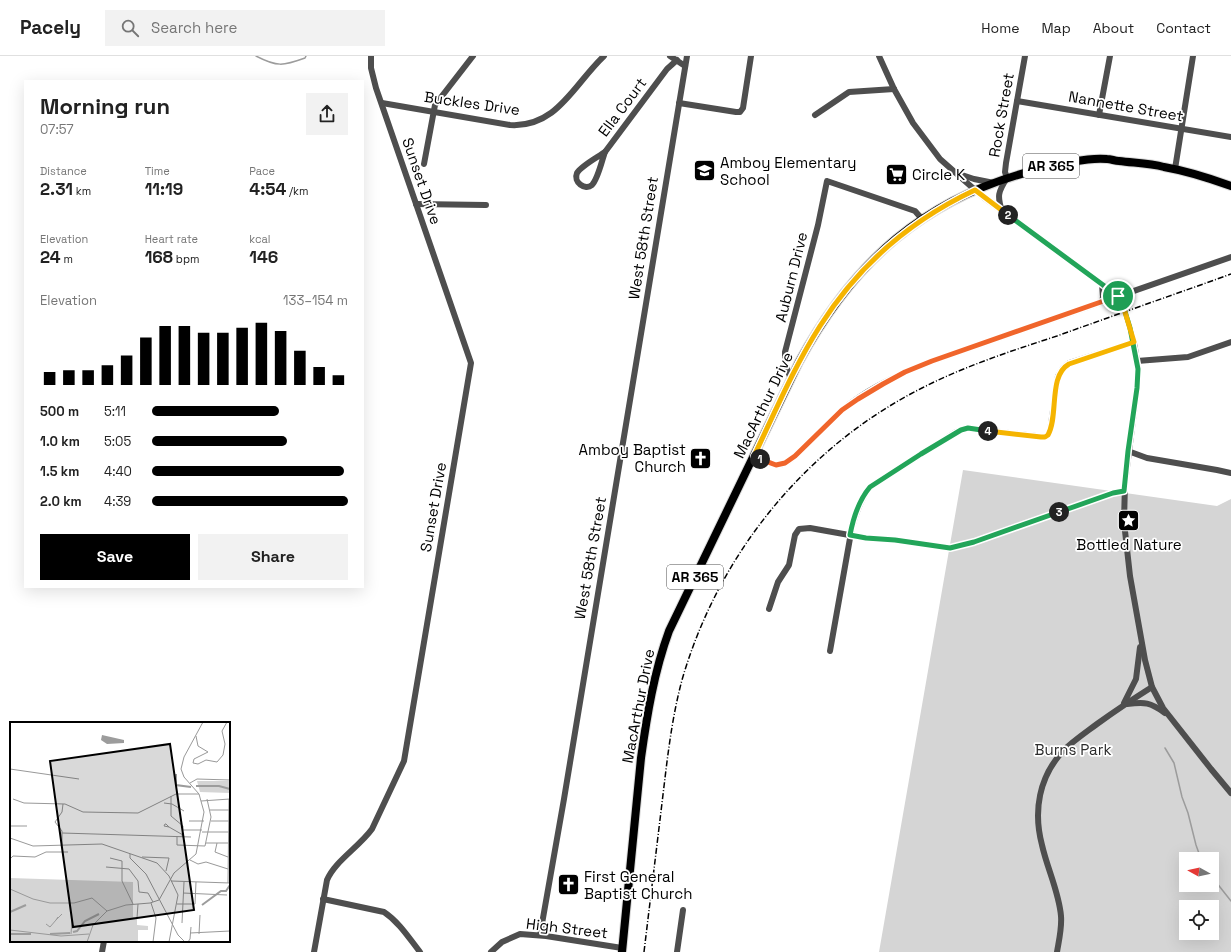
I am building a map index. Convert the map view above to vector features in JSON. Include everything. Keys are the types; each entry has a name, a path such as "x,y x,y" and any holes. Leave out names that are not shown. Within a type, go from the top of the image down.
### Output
{"main road":[{"name":"MacArthur Drive","path":"622,950 645,728 661,653 669,632 791,379 820,326 844,292 866,266 884,249 922,219 945,204 994,182 1007,178 1060,164 1107,158 1119,161 1146,163 1175,169 1231,186"}],"street":[{"name":"Sunset Drive","path":"314,952 326,880 329,874 372,829 404,761 471,363 372,74 371,56"},
{"path":"424,164 435,105 474,56"},
{"name":"Buckles Drive","path":"382,103 510,125 535,122 560,106 604,56"},
{"path":"670,56 685,66"},
{"name":"West 58th Street","path":"540,935 563,807 687,56"},
{"path":"679,104 740,112 743,108 751,56"},
{"path":"879,56 905,111 940,159 975,190 1002,211 1118,296 1125,312 1134,342 1137,361 1137,388 1124,491 1125,540 1141,642 1152,687 1169,717 1210,770 1231,793"},
{"name":"Rock Street","path":"1007,178 1005,172 1006,162 1025,56"},
{"path":"1100,115 1110,56"},
{"path":"1175,169 1192,56"},
{"name":"Ella Court","path":"605,152 578,172 576,176 577,181 582,186 589,186 593,184 605,152 667,69 676,60"},
{"path":"815,115 849,92 894,89"},
{"name":"Nannette Street","path":"1017,101 1231,137"},
{"path":"956,173 974,179 994,182"},
{"path":"1002,211 998,196 1007,178"},
{"name":"Auburn Drive","path":"791,379 785,364 785,352 827,181 915,211 922,219"},
{"path":"416,204 486,205"},
{"path":"754,456 771,464 780,465 785,463 795,456 842,410 867,392 932,361 1231,256"},
{"path":"1102,284 1102,302"},
{"path":"830,651 850,535 856,513 870,487 956,432 964,429 1045,437 1050,431 1058,376 1063,368 1069,364 1134,342"},
{"path":"1137,361 1188,357 1231,342"},
{"path":"1128,451 1147,458 1231,473"},
{"path":"769,609 778,582 789,565 794,535 799,529 810,528 866,538 895,540 950,548 974,542 1113,493 1124,491"},
{"path":"1123,705 1136,679 1141,642"},
{"path":"1057,952 1060,928 1060,908 1042,845 1039,829 1038,804 1042,787 1051,768 1064,750 1123,705 1152,687"},
{"path":"1123,705 1146,703 1156,707 1169,717"},
{"path":"323,899 384,912 395,920 420,952"},
{"path":"677,952 683,910"},
{"name":"High Street","path":"491,952 502,942 520,934 540,935 622,950"},
{"path":"102,952 104,942"}],"green space":[{"name":"Burns Park","path":"963,470 1217,506 1231,499 1231,952 879,952"}],"waterway":[{"path":"256,56 275,64 285,64 297,61 305,58 306,56"},
{"path":"1165,748 1174,763 1182,797 1198,852"},
{"path":"1219,886 1231,901"}],"railway":[{"path":"644,952 670,742 682,680 698,634 718,590 743,548 772,509 804,473 840,441 880,412 922,388 988,359 1231,274"}],"place":[{"name":"Amboy Elementary School","path":"704,171"},
{"name":"Circle K","path":"896,174"},
{"name":"Amboy Baptist Church","path":"701,458"},
{"name":"Bottled Nature","path":"1129,521"},
{"name":"First General Baptist Church","path":"569,885"}],"route":[{"path":"1118,296 932,361 905,372 867,392 842,410 795,456 785,463 780,465 771,464 754,456 799,362 820,326 844,292 866,266 909,229 956,198 975,190 1118,296 1123,305 1127,317 1134,342 1138,369 1124,491 1113,493 963,546 950,548 850,535 856,513 870,487 956,432 968,428 1028,436 1045,437 1048,435 1050,431 1058,376 1061,370 1069,364 1134,342 1123,305 1120,300 1118,296"}]}
